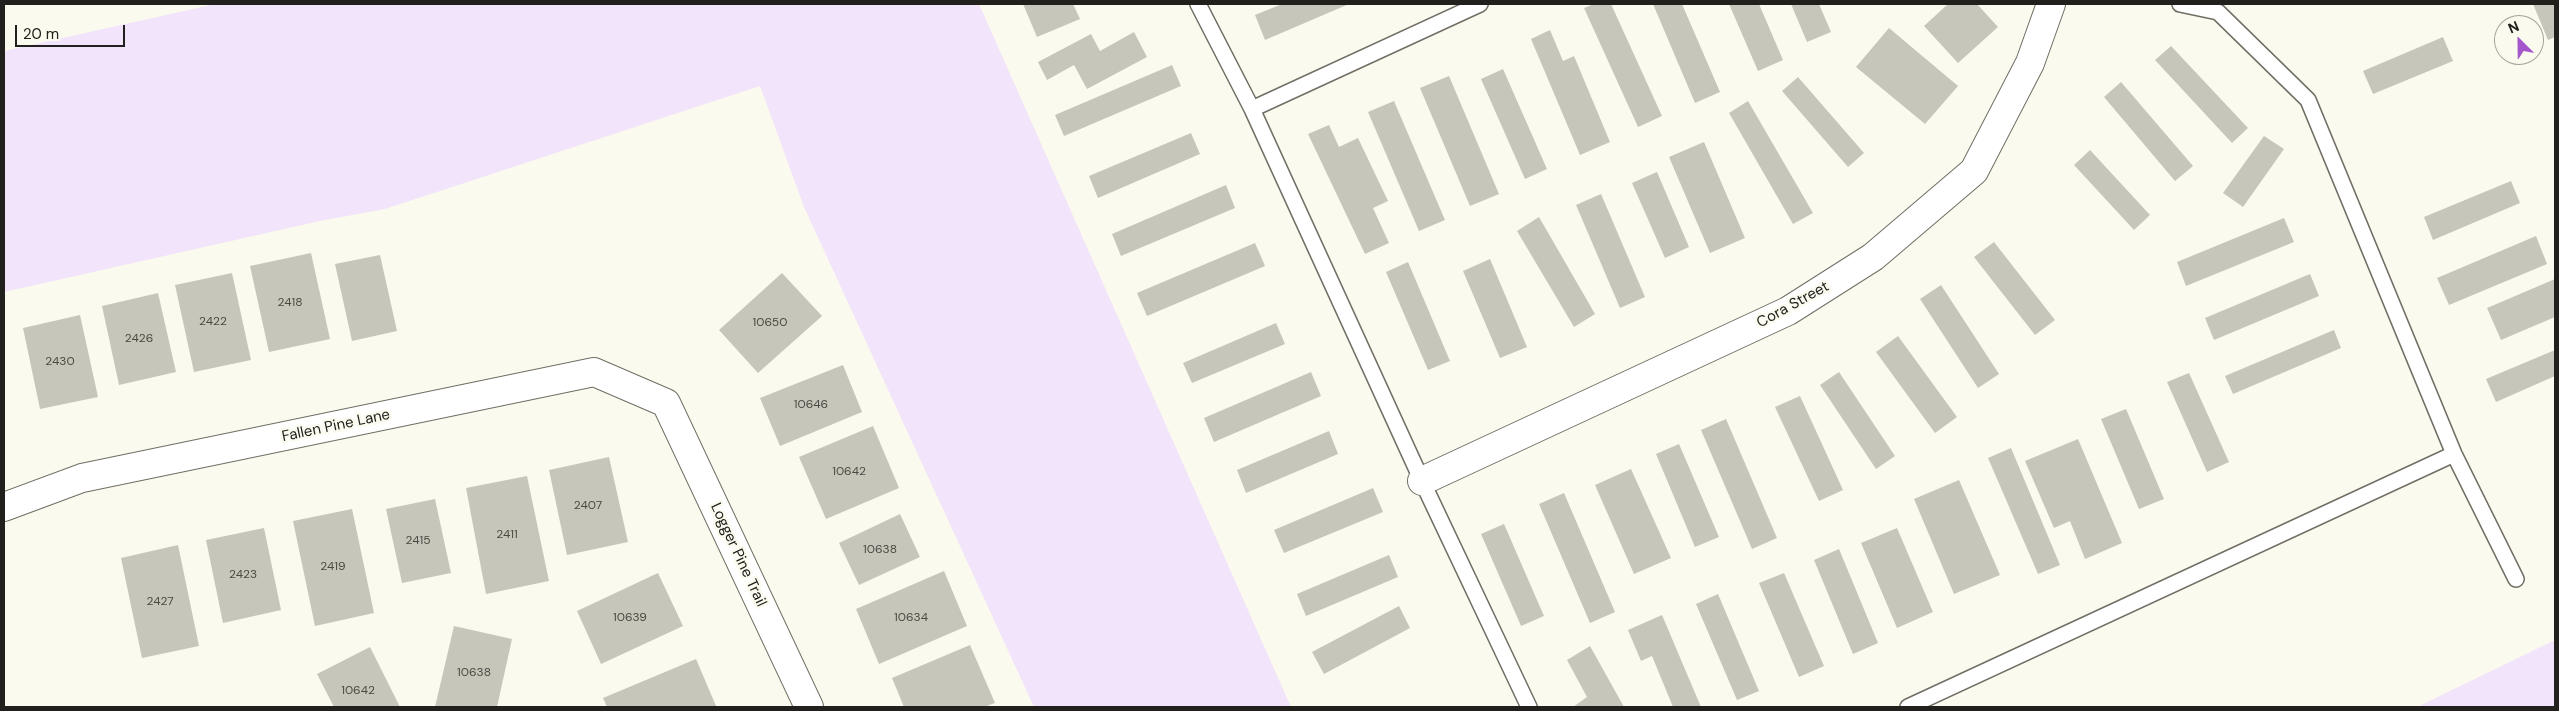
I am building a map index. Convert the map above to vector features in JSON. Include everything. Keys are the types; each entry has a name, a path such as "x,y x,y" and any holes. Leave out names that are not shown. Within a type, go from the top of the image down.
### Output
{"street":[{"name":"Cora Street","path":"1422,481 1788,311 1873,257 1974,171 2030,63 2051,4"},
{"name":"Fallen Pine Lane","path":"4,507 82,478 594,372 666,403"},
{"name":"Logger Pine Trail","path":"666,403 809,707"}],"lane":[{"path":"1198,4 1252,109 1422,481 1529,707"},
{"path":"1252,109 1480,4"},
{"path":"2180,4 2218,12 2308,100 2454,454 2516,579"},
{"path":"1908,707 2454,454"}],"shaded area":[{"path":"215,4 979,4 1291,707 1034,707 804,207 760,86 385,209 320,221 4,292 4,51"},
{"path":"2555,640 2555,707 2417,707"}],"building":[{"path":"1023,4 1073,4 1080,19 1037,37"},
{"path":"1282,4 1349,4 1265,40 1255,15"},
{"path":"1594,4 1611,4 1662,116 1638,127 1584,8"},
{"path":"1653,4 1682,4 1720,92 1695,103"},
{"path":"1729,4 1759,4 1783,60 1758,71"},
{"path":"1791,4 1819,4 1831,32 1807,42"},
{"path":"1948,4 1977,4 1998,27 1958,63 1924,26"},
{"path":"2533,4 2555,4 2555,37 2548,40 2544,30 2544,15 2538,15"},
{"path":"1889,28 1958,86 1925,124 1856,67"},
{"path":"1550,30 1563,61 1574,56 1610,142 1580,155 1531,39"},
{"path":"1134,32 1147,57 1087,89 1074,65 1047,80 1038,62 1091,34 1100,51"},
{"path":"2443,37 2453,61 2373,94 2363,71"},
{"path":"2171,46 2248,128 2232,143 2155,60"},
{"path":"1172,65 1181,86 1064,136 1055,115"},
{"path":"1503,69 1547,169 1525,179 1481,79"},
{"path":"1449,76 1499,194 1470,206 1420,88"},
{"path":"1798,77 1864,153 1848,167 1782,91"},
{"path":"2121,82 2193,166 2175,181 2104,97"},
{"path":"1394,101 1445,220 1419,231 1368,112"},
{"path":"1748,101 1813,213 1793,224 1729,113"},
{"path":"1329,125 1339,147 1358,138 1388,201 1373,208 1389,243 1365,254 1308,134"},
{"path":"1191,133 1200,154 1098,198 1089,176"},
{"path":"2264,136 2284,149 2243,207 2223,193"},
{"path":"1704,142 1745,238 1710,253 1669,157"},
{"path":"2090,150 2150,215 2134,230 2074,165"},
{"path":"1657,172 1689,247 1665,258 1632,183"},
{"path":"2511,181 2520,203 2433,240 2424,217"},
{"path":"1226,185 1235,208 1121,256 1112,234"},
{"path":"1601,194 1645,297 1620,308 1576,205"},
{"path":"1539,217 1595,314 1574,327 1517,231"},
{"path":"2284,218 2294,242 2186,286 2177,262"},
{"path":"2536,236 2547,264 2449,305 2437,278"},
{"path":"1994,242 2055,320 2035,335 1974,257"},
{"path":"1255,243 1265,266 1147,316 1137,293"},
{"path":"311,253 330,339 269,352 250,266"},
{"path":"380,255 397,331 352,341 335,264"},
{"path":"1490,259 1527,347 1500,358 1463,271"},
{"path":"1408,262 1450,361 1428,370 1386,272"},
{"path":"232,273 251,360 194,372 175,285"},
{"path":"782,273 822,316 758,373 719,330"},
{"path":"2310,274 2319,296 2214,340 2205,318"},
{"path":"2555,279 2555,317 2501,340 2487,308"},
{"path":"1941,285 1999,374 1978,388 1920,299"},
{"path":"158,293 176,372 119,385 102,306"},
{"path":"80,315 98,397 40,409 23,328"},
{"path":"1276,323 1285,344 1192,383 1183,363"},
{"path":"2334,330 2341,348 2233,394 2225,376"},
{"path":"1898,336 1957,417 1935,433 1876,352"},
{"path":"2555,350 2555,376 2496,402 2486,379"},
{"path":"843,365 862,412 780,446 760,398"},
{"path":"1311,372 1321,396 1214,442 1204,418"},
{"path":"1839,372 1895,456 1876,469 1820,385"},
{"path":"2189,373 2229,462 2207,472 2167,382"},
{"path":"1800,396 1843,490 1819,501 1775,407"},
{"path":"2126,409 2164,499 2139,509 2101,419"},
{"path":"1726,419 1777,538 1752,549 1701,430"},
{"path":"873,426 899,488 826,519 799,457"},
{"path":"1329,431 1338,454 1246,493 1237,470"},
{"path":"2078,439 2122,543 2085,559 2070,521 2054,528 2025,461"},
{"path":"1679,444 1719,537 1695,547 1656,454"},
{"path":"2011,448 2060,565 2038,574 1988,458"},
{"path":"609,457 628,542 567,555 549,470"},
{"path":"1631,469 1671,558 1634,574 1595,485"},
{"path":"527,476 549,581 486,594 466,488"},
{"path":"1959,480 2000,575 1954,594 1914,499"},
{"path":"1373,488 1383,512 1284,553 1274,530"},
{"path":"1564,493 1615,612 1590,623 1539,504"},
{"path":"435,499 451,573 402,583 386,509"},
{"path":"352,509 374,613 315,626 293,521"},
{"path":"900,514 920,557 859,585 839,543"},
{"path":"1504,524 1544,616 1521,626 1481,534"},
{"path":"264,528 281,610 223,623 206,540"},
{"path":"1897,528 1933,612 1897,628 1861,543"},
{"path":"178,545 199,646 142,658 121,558"},
{"path":"1839,549 1878,643 1853,654 1814,560"},
{"path":"1389,555 1398,577 1306,616 1297,594"},
{"path":"944,571 967,626 879,664 856,609"},
{"path":"658,573 683,626 601,664 577,611"},
{"path":"1784,573 1824,666 1799,677 1759,583"},
{"path":"1718,594 1759,691 1737,700 1696,604"},
{"path":"1399,606 1410,628 1324,674 1312,652"},
{"path":"1662,615 1701,707 1673,707 1652,656 1641,661 1628,630"},
{"path":"454,626 512,639 497,707 435,707"},
{"path":"970,645 995,703 984,707 904,707 892,678"},
{"path":"1590,646 1624,707 1573,707 1587,697 1567,660"},
{"path":"370,647 400,707 334,707 317,674"},
{"path":"696,659 716,706 607,707 603,698"}]}
